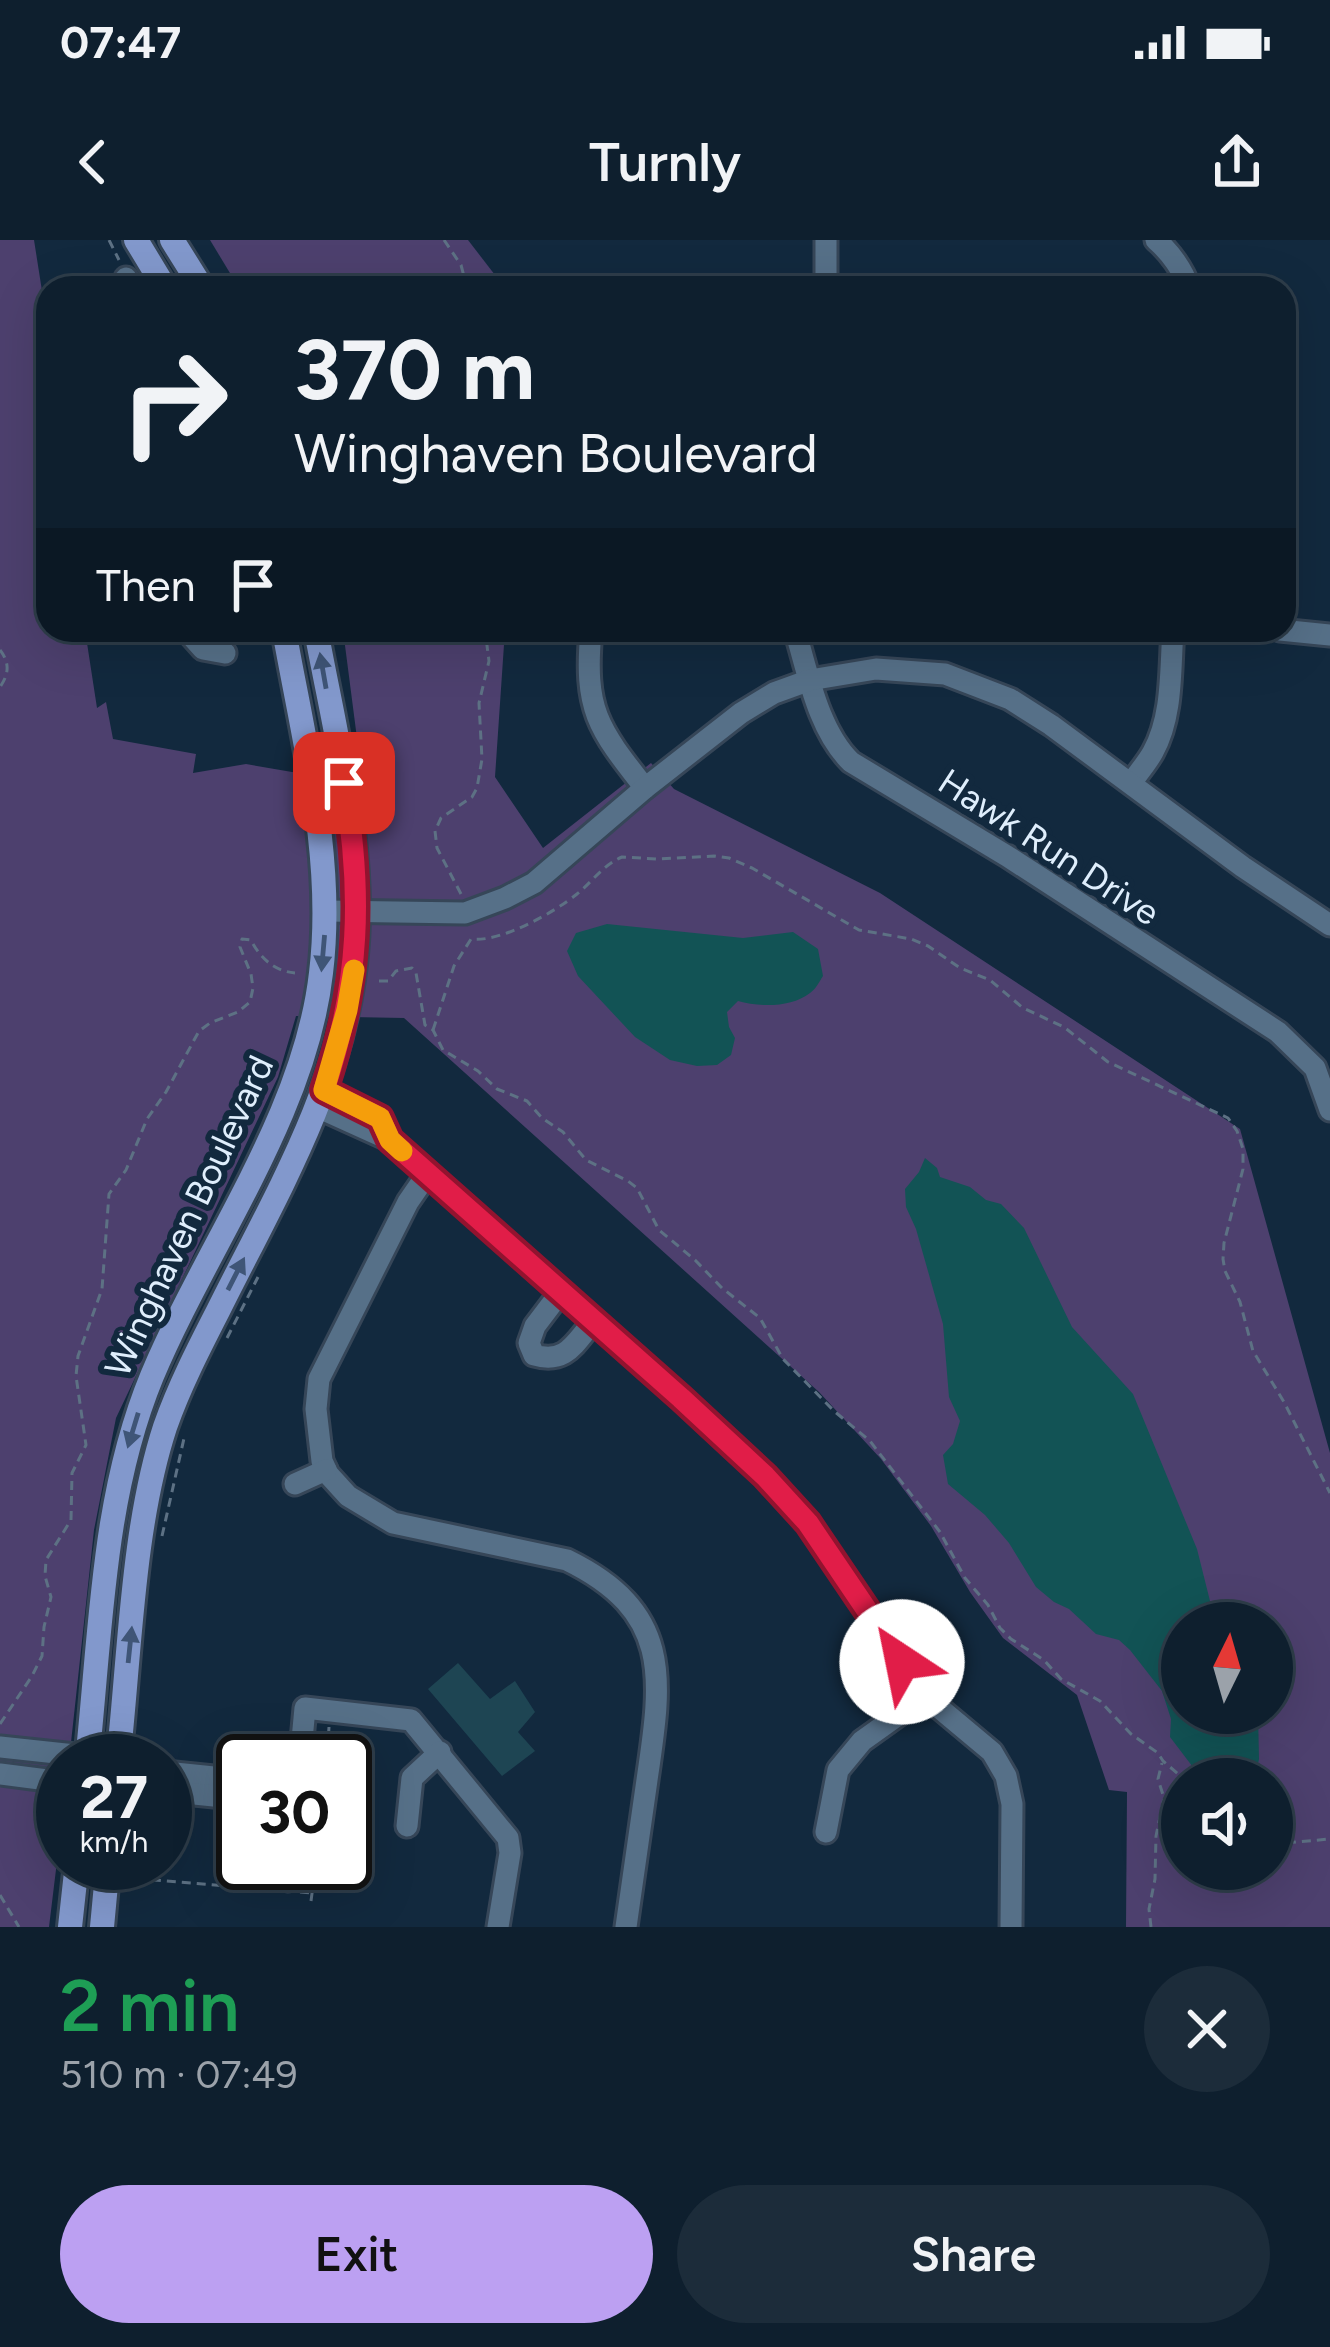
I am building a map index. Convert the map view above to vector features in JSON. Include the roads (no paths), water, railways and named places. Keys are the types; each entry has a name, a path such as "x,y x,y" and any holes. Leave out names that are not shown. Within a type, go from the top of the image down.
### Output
{"main road":[{"path":"136,240 158,276"},
{"path":"172,240 194,276"},
{"name":"Winghaven Boulevard","path":"94,1734 112,1526 134,1425 153,1373 294,1082 321,978 325,869 286,642"},
{"name":"Winghaven Boulevard","path":"121,1734 142,1531 166,1425 321,1098 347,1010 357,911 350,820 318,642"},
{"path":"70,1927 74,1890"},
{"path":"102,1927 105,1890"}],"street":[{"path":"826,240 826,276"},
{"path":"1170,244 1184,276"},
{"path":"1296,632 1330,635"},
{"path":"197,642 203,649 225,653"},
{"path":"591,642 589,682 598,724 645,788"},
{"name":"Hawk Run Drive","path":"799,642 830,734 851,762 1007,856 1278,1033 1325,1078 1330,1110"},
{"path":"1131,783 1154,751 1161,730 1172,642"},
{"path":"326,911 465,913 506,898 533,883 741,712 810,680 876,669 926,671 965,680 1010,699 1330,926"},
{"path":"321,1098 390,1140 428,1173 681,1398 808,1523 925,1696 992,1752 1006,1777 1012,1804 1011,1927"},
{"path":"428,1173 408,1202 320,1379 316,1409 326,1471 348,1496 393,1523 567,1560 615,1589 634,1611 649,1635 656,1660 658,1704 626,1927"},
{"path":"560,1293 535,1326 529,1343 534,1355 549,1359 564,1355 593,1322"},
{"path":"295,1484 326,1471"},
{"path":"826,1832 838,1770 862,1741 925,1696"},
{"path":"303,1734 305,1708 412,1720 508,1838 510,1853 498,1927"},
{"path":"0,1747 36,1752"},
{"path":"407,1826 412,1778 440,1753"},
{"path":"0,1774 36,1778"}]}
